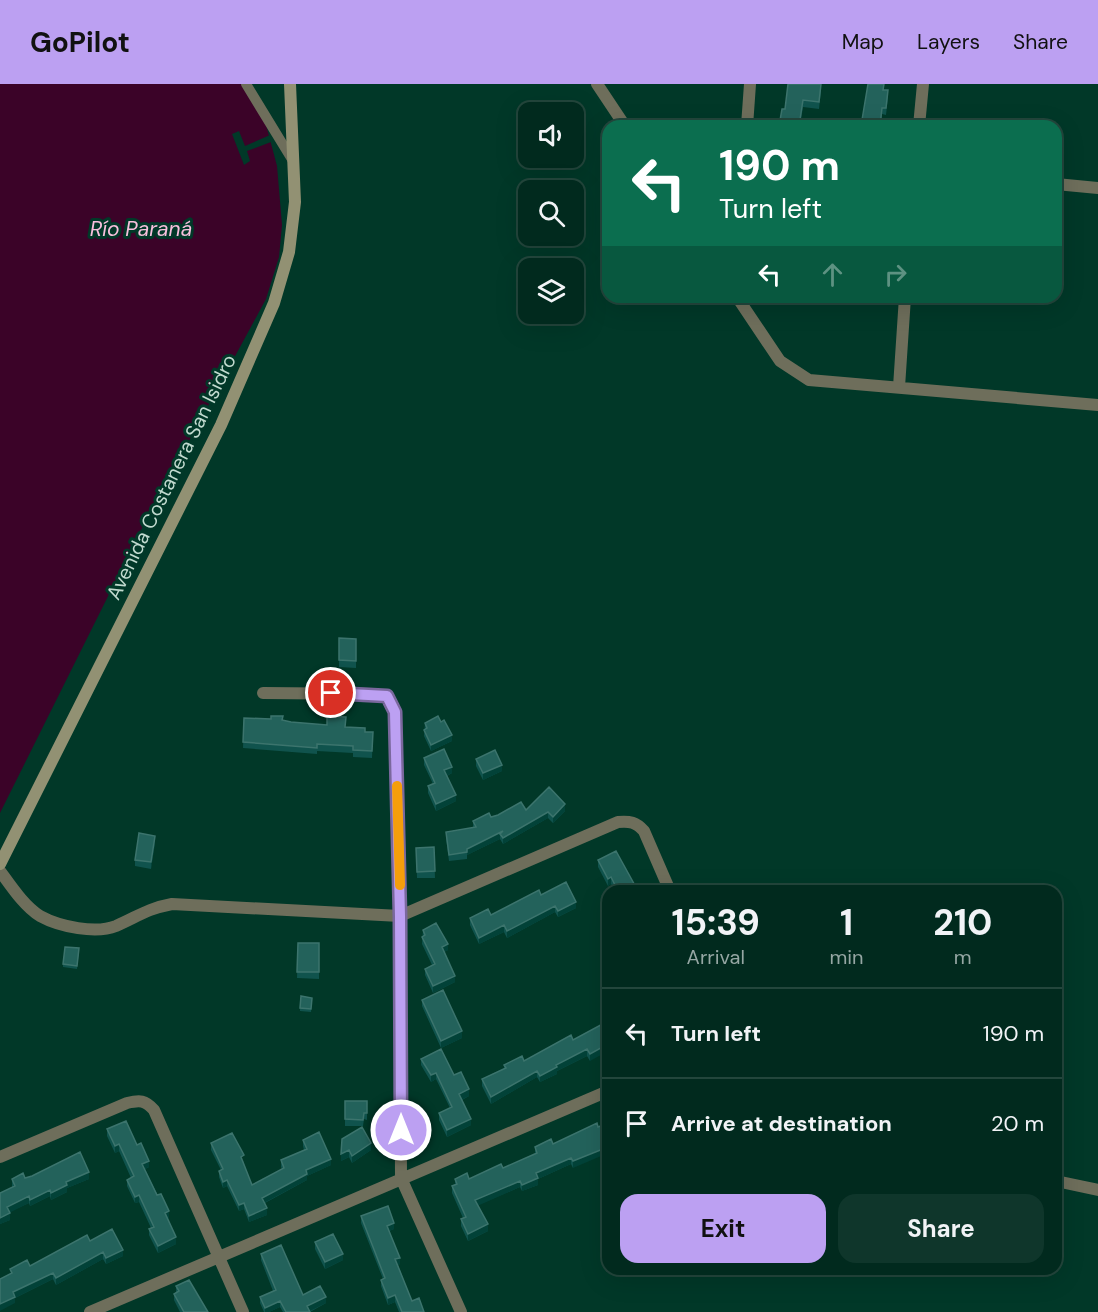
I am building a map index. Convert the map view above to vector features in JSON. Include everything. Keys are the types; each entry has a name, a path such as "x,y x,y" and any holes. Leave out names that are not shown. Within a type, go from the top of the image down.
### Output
{"main road":[{"name":"Avenida Costanera San Isidro","path":"0,864 220,425 273,303 289,252 295,202 290,84"}],"street":[{"path":"246,84 293,161"},
{"path":"597,84 621,120"},
{"path":"747,120 750,84"},
{"path":"920,120 923,84"},
{"path":"1062,185 1098,188"},
{"path":"741,303 780,362 809,380 1098,405"},
{"path":"899,387 906,303"},
{"path":"263,693 376,694 387,696 393,703 400,916 401,1178 461,1312"},
{"path":"0,871 15,891 40,916 91,932 115,926 149,908 172,904 400,916 618,822 629,821 638,824 644,831 667,885"},
{"path":"90,1312 602,1094"},
{"path":"0,1157 127,1102 139,1100 147,1102 154,1110 243,1312"},
{"path":"1062,1182 1098,1190"}],"water":[{"name":"Río Paraná","path":"0,84 241,84 265,121 277,166 282,225 279,257 266,299 144,524 0,813"}],"pier":[{"path":"239,131 245,146 270,135 271,142 247,151 250,161 244,165 232,134"}],"building":[{"path":"788,84 821,84 819,102 803,100 800,120 780,120 782,109 785,109"},
{"path":"868,84 884,84 883,90 888,90 886,108 882,108 881,120 862,120"},
{"path":"339,638 356,639 356,661 339,660"},
{"path":"271,716 283,716 282,720 291,722 327,725 327,716 346,717 345,727 365,728 365,732 373,732 372,751 353,750 353,746 317,744 317,748 243,742 244,718 271,719"},
{"path":"438,716 441,722 444,720 452,735 431,745 424,730 427,728 425,723"},
{"path":"444,749 452,767 444,770 456,795 436,804 428,786 435,783 424,758"},
{"path":"495,750 502,765 483,773 476,759"},
{"path":"549,787 565,804 553,817 548,812 503,838 500,834 503,831 467,849 467,852 449,855 446,832 476,827 473,821 489,813 491,817 498,815 521,802 526,810"},
{"path":"139,833 155,836 151,862 135,860"},
{"path":"434,847 435,871 417,872 416,848"},
{"path":"616,851 635,885 615,885 611,877 608,879 598,860"},
{"path":"566,882 576,902 558,911 555,906 507,931 504,925 479,938 470,918 488,909 491,915 539,890 541,895"},
{"path":"436,923 448,944 442,947 455,976 433,986 425,969 435,964 422,937 425,935 423,930"},
{"path":"298,943 319,943 319,972 297,972"},
{"path":"65,947 79,948 77,966 63,964"},
{"path":"443,990 462,1031 441,1041 422,1000"},
{"path":"301,996 312,998 311,1009 300,1008"},
{"path":"602,1024 602,1047 590,1054 587,1049 540,1076 537,1071 491,1097 482,1079 506,1068 504,1065 522,1056 524,1061 571,1035 573,1040"},
{"path":"441,1049 454,1075 461,1072 469,1089 459,1094 471,1119 447,1130 439,1113 452,1107 436,1073 431,1075 421,1059"},
{"path":"345,1101 367,1101 367,1113 364,1113 363,1120 345,1119"},
{"path":"126,1121 137,1145 141,1143 149,1161 142,1164 157,1195 161,1194 169,1211 165,1213 176,1237 158,1246 149,1229 154,1227 139,1195 135,1197 127,1180 134,1176 119,1144 115,1146 107,1129"},
{"path":"597,1123 598,1127 602,1125 602,1149 573,1161 571,1158 536,1173 538,1178 522,1185 520,1181 475,1200 488,1224 468,1234 461,1219 466,1217 452,1186 457,1184 455,1179 467,1173 469,1179 501,1164 503,1168 537,1153 535,1147 551,1139 553,1144"},
{"path":"362,1127 371,1143 352,1156 349,1150 341,1154 342,1139"},
{"path":"319,1132 331,1159 306,1170 307,1174 262,1198 267,1208 249,1216 244,1203 239,1205 227,1180 223,1182 219,1171 223,1169 211,1143 232,1133 244,1155 241,1157 252,1185 284,1168 281,1160 307,1149 303,1140"},
{"path":"80,1152 89,1172 66,1182 67,1185 51,1193 50,1190 30,1200 29,1196 7,1207 10,1213 0,1218 0,1193 15,1186 12,1179 23,1173 25,1178 32,1176"},
{"path":"388,1206 394,1223 387,1226 400,1258 395,1259 412,1301 419,1298 424,1312 402,1312 395,1295 388,1298 381,1280 385,1278 361,1216"},
{"path":"112,1229 123,1250 106,1258 103,1252 56,1278 53,1273 13,1292 15,1297 0,1304 0,1279 12,1273 10,1269 27,1260 30,1266 87,1235 90,1241"},
{"path":"333,1234 343,1254 325,1262 315,1242"},
{"path":"281,1245 303,1295 320,1286 326,1297 307,1306 310,1312 286,1312 280,1301 265,1308 260,1297 276,1290 261,1254"},
{"path":"189,1280 208,1312 184,1312 174,1294 179,1291 176,1286"}],"slow traffic":[{"path":"397,786 400,885"}],"route":[{"path":"331,693 387,696 393,703 395,712 400,916 401,1130"}]}
